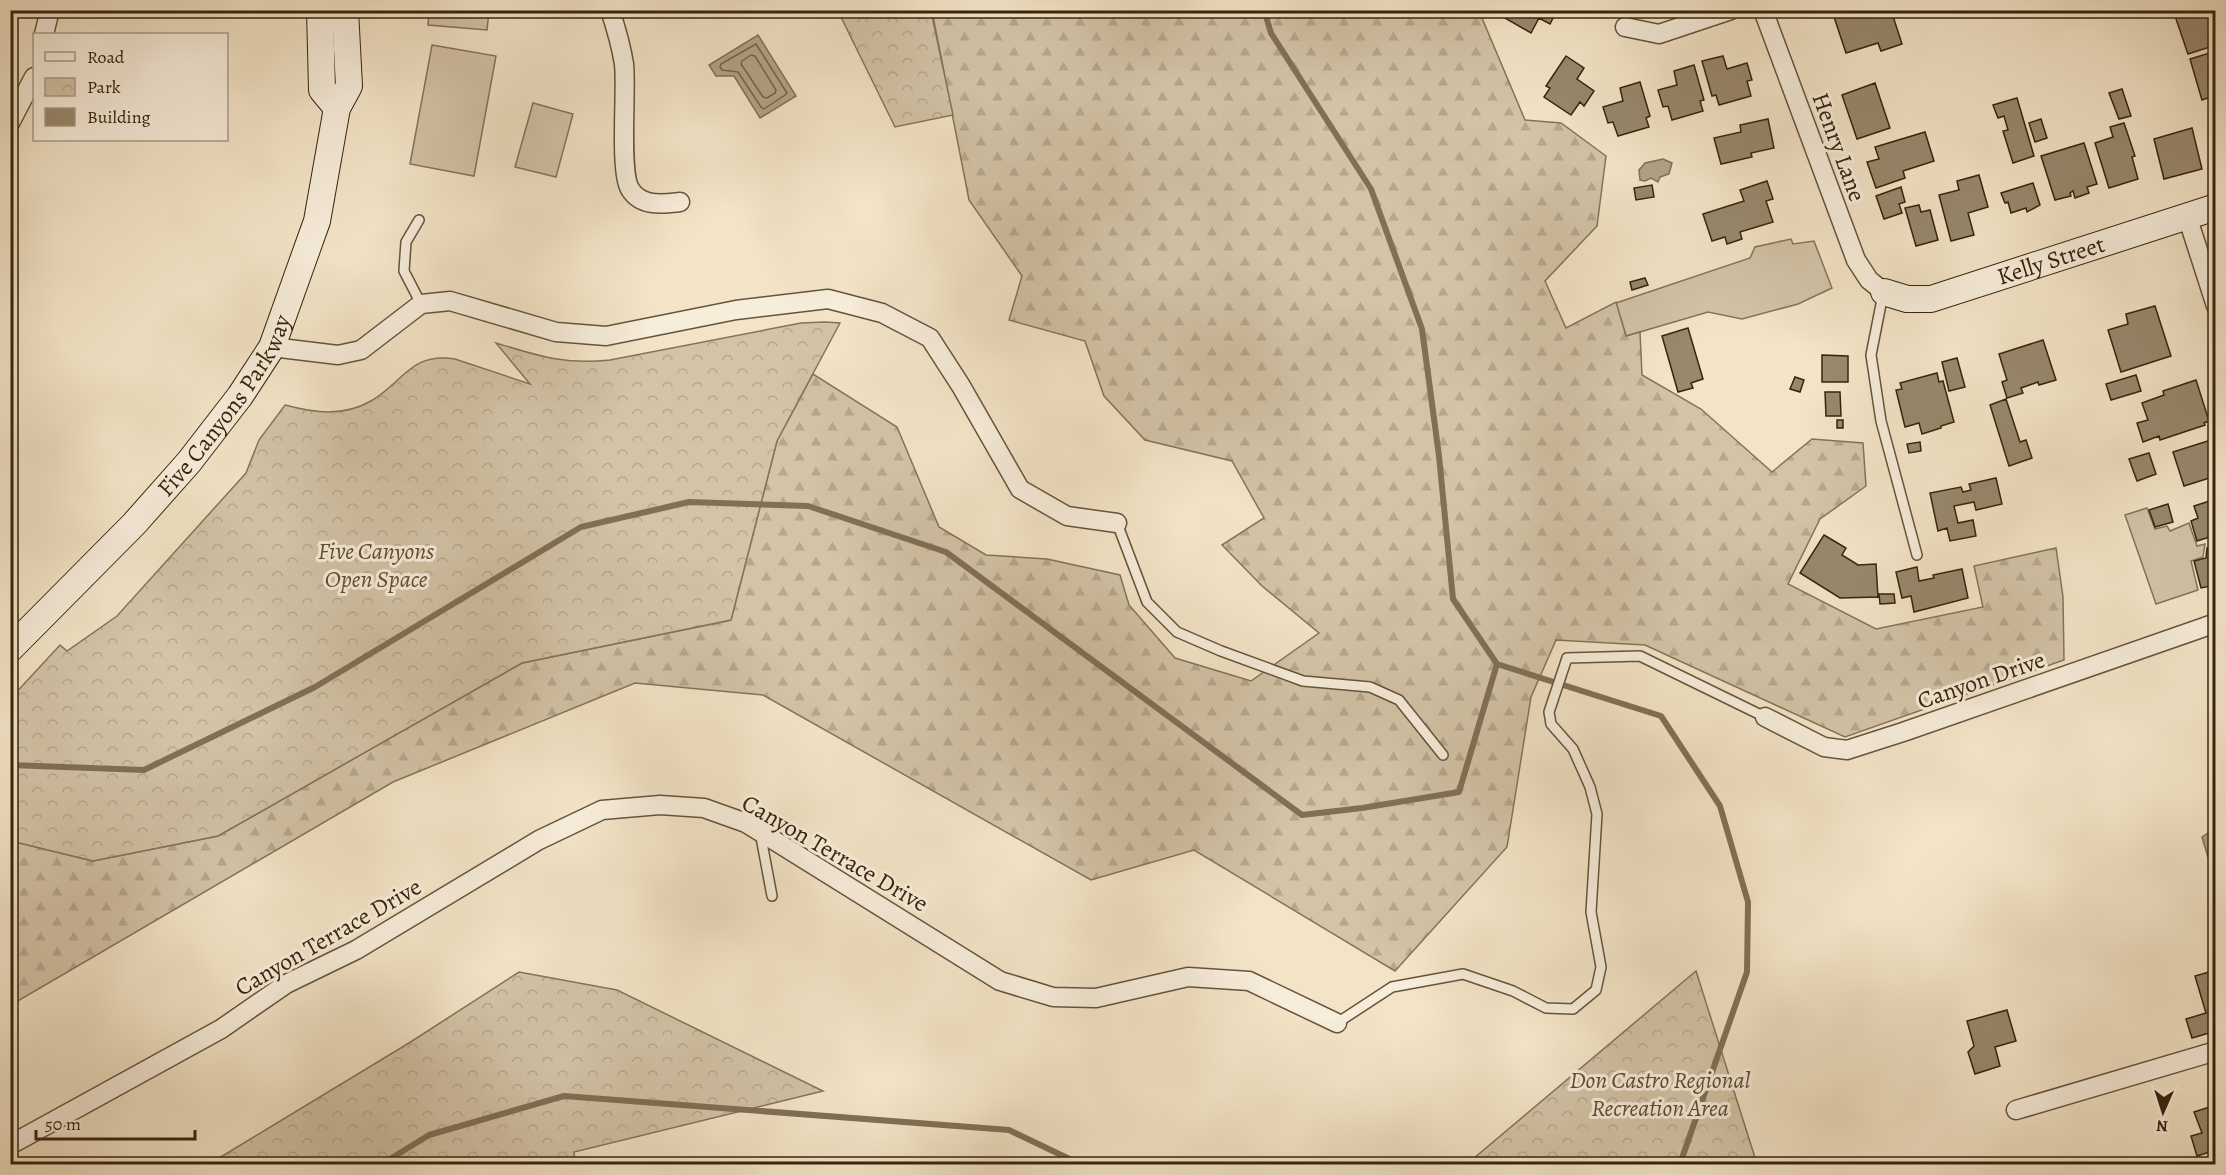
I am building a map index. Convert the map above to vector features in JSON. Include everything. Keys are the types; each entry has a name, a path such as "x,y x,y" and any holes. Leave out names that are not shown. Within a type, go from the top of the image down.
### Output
{"main road":[{"path":"320,10 322,90 337,108"},
{"name":"Five Canyons Parkway","path":"17,643 134,524 189,462 240,396 272,347 318,221 337,108 349,86 345,10"},
{"name":"Kelly Street","path":"1884,292 1906,299 1931,298 2216,207"}],"street":[{"path":"44,33 50,10"},
{"path":"610,10 618,32 624,65 625,165 629,188 639,198 655,205 680,202"},
{"path":"1625,27 1659,34 1731,10"},
{"name":"Henry Lane","path":"1764,10 1856,260 1869,280 1884,292"},
{"path":"10,123 33,79"},
{"path":"2187,216 2216,306"},
{"path":"272,347 338,355 361,350 421,304 450,301 556,332 606,336 736,310 828,299 882,313 930,338 961,386 1020,489 1067,516 1117,523"},
{"name":"Canyon Drive","path":"1765,717 1824,747 1847,750 2216,623"},
{"name":"Canyon Terrace Drive","path":"10,1145 221,1029 286,984 356,950 539,840 602,810 660,806 704,808 746,823 1000,981 1053,997 1096,998 1188,977 1250,981 1337,1023"},
{"path":"2016,1110 2216,1051"}],"lane":[{"path":"419,220 405,242 404,271 421,304"},
{"path":"1884,292 1870,355 1881,421 1917,555"},
{"path":"1117,523 1147,602 1177,632 1303,681 1370,687 1400,700 1443,755"},
{"path":"1337,1023 1392,987 1463,974 1513,991 1546,1008 1574,1009 1596,990 1601,967 1591,912 1597,814 1590,787 1573,749 1551,724 1549,712 1567,658 1640,656 1765,717"},
{"path":"760,831 772,896"}],"green space":[{"path":"429,11 489,11 487,30 428,25"},
{"path":"838,11 931,11 953,115 895,127"},
{"path":"932,11 1479,11 1525,120 1561,123 1606,156 1597,226 1545,281 1566,328 1616,302 1626,336 1640,332 1642,375 1701,409 1772,472 1812,439 1863,443 1866,486 1820,519 1788,584 1876,629 1983,607 1974,566 2056,548 2063,597 2064,660 1845,737 1645,645 1556,640 1531,697 1507,847 1395,971 1194,850 1091,880 763,695 635,683 393,782 11,1005 11,841 93,861 218,836 522,663 731,620 777,441 813,374 897,427 939,527 986,555 1047,559 1120,575 1129,605 1175,658 1251,681 1319,633 1262,586 1222,545 1264,518 1232,461 1145,440 1104,396 1085,341 1009,320 1022,276 969,200"},
{"path":"432,45 496,56 474,176 410,164"},
{"path":"533,103 573,114 556,177 515,167"},
{"path":"1791,239 1793,244 1814,241 1832,288 1798,304 1742,319 1708,312 1626,336 1616,303 1750,258 1755,247"},
{"name":"Five Canyons Open Space","path":"801,323 840,323 777,441 731,620 522,663 218,836 93,861 11,841 11,698 60,645 67,651 117,616 246,473 259,440 285,405 329,412 350,410 371,401 417,364 440,358 455,359 530,384 496,343 565,360 610,360"},
{"path":"2147,508 2155,529 2167,526 2170,531 2189,523 2197,546 2205,544 2203,557 2191,561 2198,590 2156,604 2125,515"},
{"name":"Don Castro Regional Recreation Area","path":"1696,971 1757,1164 1467,1164"},
{"path":"519,972 617,990 823,1091 574,1152 575,1164 209,1164 409,1043"}],"water":[{"path":"758,35 796,96 760,118 734,76 716,76 709,65"},
{"path":"1663,159 1672,163 1669,174 1660,177 1658,182 1651,178 1645,181 1640,180 1639,170 1645,163"},
{"path":"2208,833 2215,835 2215,864 2208,857 2202,837"}],"building":[{"path":"1491,10 1557,10 1550,24 1539,18 1531,33"},
{"path":"1855,10 1891,10 1902,44 1881,51 1878,43 1846,53 1834,17"},
{"path":"2181,10 2212,10 2216,45 2188,54 2174,13"},
{"path":"2216,51 2216,95 2202,100 2190,59"},
{"path":"1566,56 1584,68 1577,79 1594,91 1584,106 1580,102 1571,115 1544,97 1550,88 1546,86"},
{"path":"1723,56 1727,69 1747,63 1752,80 1747,81 1751,96 1719,105 1716,95 1712,96 1702,61"},
{"path":"1694,65 1704,100 1700,101 1703,111 1672,120 1668,106 1663,107 1658,90 1677,85 1674,71"},
{"path":"1640,82 1650,116 1646,118 1649,127 1618,136 1613,122 1608,123 1603,107 1623,101 1620,88"},
{"path":"1875,83 1890,128 1857,139 1842,95"},
{"path":"2122,89 2131,116 2119,119 2109,93"},
{"path":"2017,98 2034,156 2013,163 2003,131 2008,130 2004,116 1998,118 1993,105"},
{"path":"1768,119 1774,148 1751,153 1752,157 1721,164 1714,138 1741,132 1740,125"},
{"path":"2041,119 2047,138 2035,142 2029,123"},
{"path":"2124,123 2135,156 2132,157 2138,179 2109,188 2095,143 2113,137 2110,127"},
{"path":"2192,128 2202,169 2164,179 2154,139"},
{"path":"1925,132 1934,161 1903,171 1905,178 1876,188 1867,162 1879,159 1875,147"},
{"path":"2084,143 2097,184 2087,187 2089,193 2075,198 2073,191 2070,193 2071,196 2055,200 2041,156"},
{"path":"1979,175 1988,207 1968,213 1974,235 1951,241 1939,195 1959,190 1957,181"},
{"path":"1767,181 1773,199 1766,201 1773,222 1740,232 1742,239 1727,244 1725,237 1712,241 1703,214 1744,201 1740,190"},
{"path":"2033,183 2040,205 2027,212 2026,208 2011,213 2008,202 2005,203 2001,193"},
{"path":"1652,185 1654,197 1636,200 1634,188"},
{"path":"1901,187 1905,202 1899,204 1902,213 1884,219 1876,196"},
{"path":"1919,205 1921,212 1930,210 1938,240 1916,246 1905,208"},
{"path":"1645,278 1648,285 1632,290 1630,282"},
{"path":"2155,306 2171,356 2121,372 2108,330 2128,324 2126,314"},
{"path":"1688,328 1703,379 1691,383 1693,388 1678,392 1662,336"},
{"path":"2043,340 2056,380 2039,385 2038,382 2021,388 2023,393 2007,398 2002,382 2007,380 1999,354"},
{"path":"1822,355 1848,356 1848,382 1822,382"},
{"path":"1957,358 1965,387 1949,391 1942,362"},
{"path":"1937,373 1939,382 1943,381 1954,422 1922,434 1919,423 1905,427 1896,390 1902,389 1900,383"},
{"path":"2136,375 2141,391 2111,400 2106,384"},
{"path":"1795,377 1804,380 1800,392 1790,389"},
{"path":"2196,380 2209,421 2204,423 2205,425 2160,440 2159,436 2143,442 2137,423 2148,420 2142,403 2164,395 2163,391"},
{"path":"1825,392 1840,392 1841,416 1826,416"},
{"path":"2006,399 2020,442 2026,440 2032,458 2009,466 1990,405"},
{"path":"1837,420 1843,420 1843,428 1837,428"},
{"path":"2214,439 2216,476 2184,486 2173,452"},
{"path":"1920,442 1921,451 1909,453 1907,444"},
{"path":"2149,453 2156,474 2137,481 2129,459"},
{"path":"1996,478 2002,504 1976,510 1974,502 1954,506 1958,523 1973,520 1976,536 1950,541 1947,528 1938,531 1930,493 1961,487 1963,492 1971,490 1969,484"},
{"path":"2216,499 2216,535 2197,541 2191,521 2198,518 2194,506"},
{"path":"2168,504 2173,522 2155,527 2149,510"},
{"path":"1824,535 1846,548 1842,555 1858,565 1876,564 1878,597 1840,598 1800,573"},
{"path":"2216,542 2216,585 2201,588 2194,561 2206,558 2207,548 2214,546"},
{"path":"1917,567 1919,581 1934,578 1933,575 1962,569 1968,598 1914,612 1911,596 1902,598 1896,572"},
{"path":"1879,594 1894,594 1895,603 1880,604"},
{"path":"2216,970 2216,1031 2192,1038 2186,1019 2206,1013 2195,976"},
{"path":"2007,1010 2016,1041 1995,1047 2000,1066 1975,1074 1968,1052 1974,1046 1967,1021"},
{"path":"2216,1105 2216,1150 2197,1156 2191,1136 2202,1133 2194,1112"}],"waterway":[{"path":"1264,10 1271,33 1371,189 1422,329 1439,456 1453,599 1497,664 1661,716 1720,806 1748,902 1747,972 1680,1164"},
{"path":"10,765 144,770 315,687 581,527 689,502 808,506 946,552 1302,815 1459,792 1497,664"},
{"path":"382,1164 429,1135 564,1096 1009,1130 1080,1164"}]}
